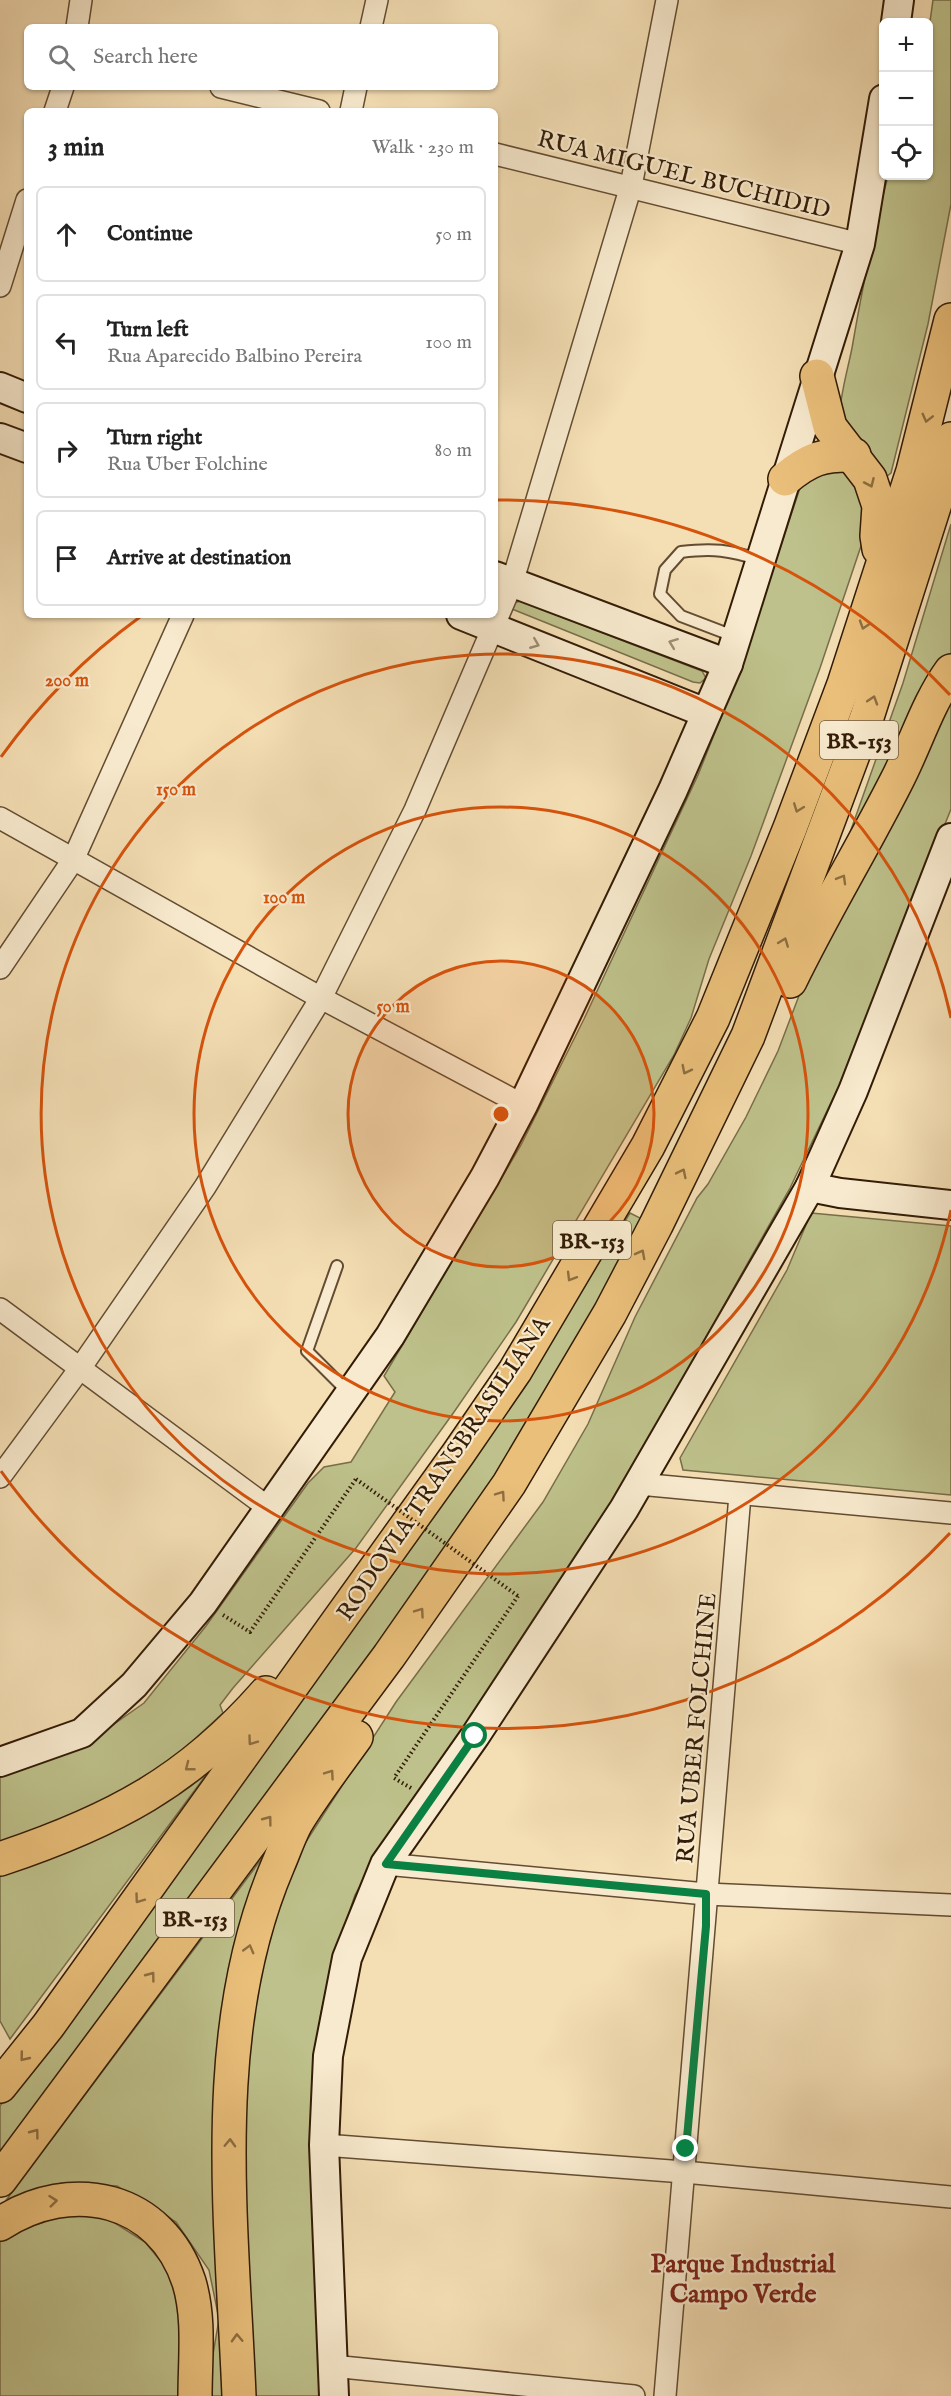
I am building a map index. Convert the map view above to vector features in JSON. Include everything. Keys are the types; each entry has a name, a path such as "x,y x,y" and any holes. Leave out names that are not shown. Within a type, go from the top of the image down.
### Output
{"highway":[{"name":"RODOVIA TRANSBRASILIANA","path":"0,2086 48,2026 514,1371 648,1146 713,1018 790,828 844,684 913,471 951,320"},
{"path":"817,376 830,427 854,455 870,479 879,506 877,536 882,569"},
{"name":"BR-153","path":"0,2180 389,1656 509,1484 610,1313 662,1215 748,1036 867,717 938,494 951,439"},
{"path":"785,479 800,466 826,454 854,455"},
{"path":"748,1036 776,1011 821,915 875,823 914,747 937,692 950,672"},
{"path":"0,1859 57,1840 126,1809 190,1767 249,1712 292,1663 323,1642"},
{"path":"239,2396 230,2155 235,2029 244,1971 262,1902 295,1824 357,1736 389,1656"},
{"path":"0,2224 43,2202 86,2198 124,2206 155,2225 175,2249 189,2283 196,2323 195,2396"}],"main road":[{"path":"897,18 899,0"},
{"path":"2,1761 82,1733 134,1685 203,1603 396,1326 485,1177 522,1105 673,790 728,664 860,244 880,126"},
{"path":"0,387 24,397"},
{"path":"0,438 24,447"},
{"path":"504,579 728,664"},
{"path":"468,618 706,712"},
{"path":"334,2396 324,2145 328,2056 347,1958 386,1864 475,1736 639,1484 810,1187 853,1091 951,838"},
{"path":"810,1187 840,1193 951,1205"}],"street":[{"path":"77,24 81,0"},
{"path":"371,24 377,0"},
{"path":"498,604 631,186 667,0"},
{"path":"56,108 62,90"},
{"path":"233,90 307,108"},
{"path":"352,108 355,90"},
{"name":"RUA MIGUEL BUCHIDID","path":"498,155 860,244"},
{"path":"0,286 24,210"},
{"path":"0,968 73,860 182,618"},
{"path":"0,1477 81,1368 205,1187 321,998 415,810 494,618"},
{"path":"0,818 321,998 522,1105"},
{"path":"0,1309 270,1509"},
{"path":"639,1484 951,1513"},
{"name":"RUA UBER FOLCHINE","path":"665,2396 706,1926 706,1894 712,1864 740,1495"},
{"path":"386,1864 706,1894 951,1905"},
{"path":"324,2145 684,2172 951,2197"},
{"path":"332,2366 634,2396"}],"lane":[{"path":"736,637 681,616 660,594 665,570 681,552 707,548 728,550 760,560"},
{"path":"337,1266 307,1351 349,1393"}],"path":[{"path":"203,1603 250,1632 356,1479 518,1596 394,1778"}],"green space":[{"path":"933,0 951,0 951,204 928,324 891,473 886,477 839,420 842,393 868,262 887,180 933,180 933,18 930,18"},
{"path":"836,461 861,482 866,526 861,546 820,668 751,856 709,959 691,1018 674,1055 516,1322 356,1548 233,1688 220,1705 223,1713 149,1781 0,1849 0,1775 31,1766 87,1743 144,1703 206,1626 308,1483 324,1467 351,1462 395,1392 384,1376 521,1145 584,1019 698,775 739,672 801,485"},
{"path":"951,524 951,658 847,841 903,683"},
{"path":"520,601 702,671 706,678 700,683 693,682 512,609 514,603"},
{"path":"951,693 951,809 848,1067 790,1188 621,1488 531,1630 389,1835 355,1895 332,1964 321,2013 314,2063 321,2396 253,2396 241,2130 258,1964 300,1851 396,1702 543,1502 588,1424 635,1317 697,1198 708,1184 746,1117 778,1051 800,993"},
{"path":"630,1213 644,1220 540,1413 408,1607 0,2159 0,2106 395,1571 501,1419"},
{"path":"811,1213 951,1226 951,1495 683,1470 680,1458 787,1270"},
{"path":"212,1767 10,2039 0,2021 0,1868"},
{"path":"275,1841 255,1900 231,2396 206,2396 219,2319 209,2270 176,2222 117,2186 62,2183 7,2199"},
{"path":"68,2214 107,2218 145,2242 172,2275 183,2306 181,2396 0,2396 0,2242 11,2233"}],"district":[{"name":"Parque Industrial Campo Verde","path":"743,2278"}],"route":[{"path":"475,1736 429,1799 386,1864 706,1894 706,1926 686,2149"}]}
